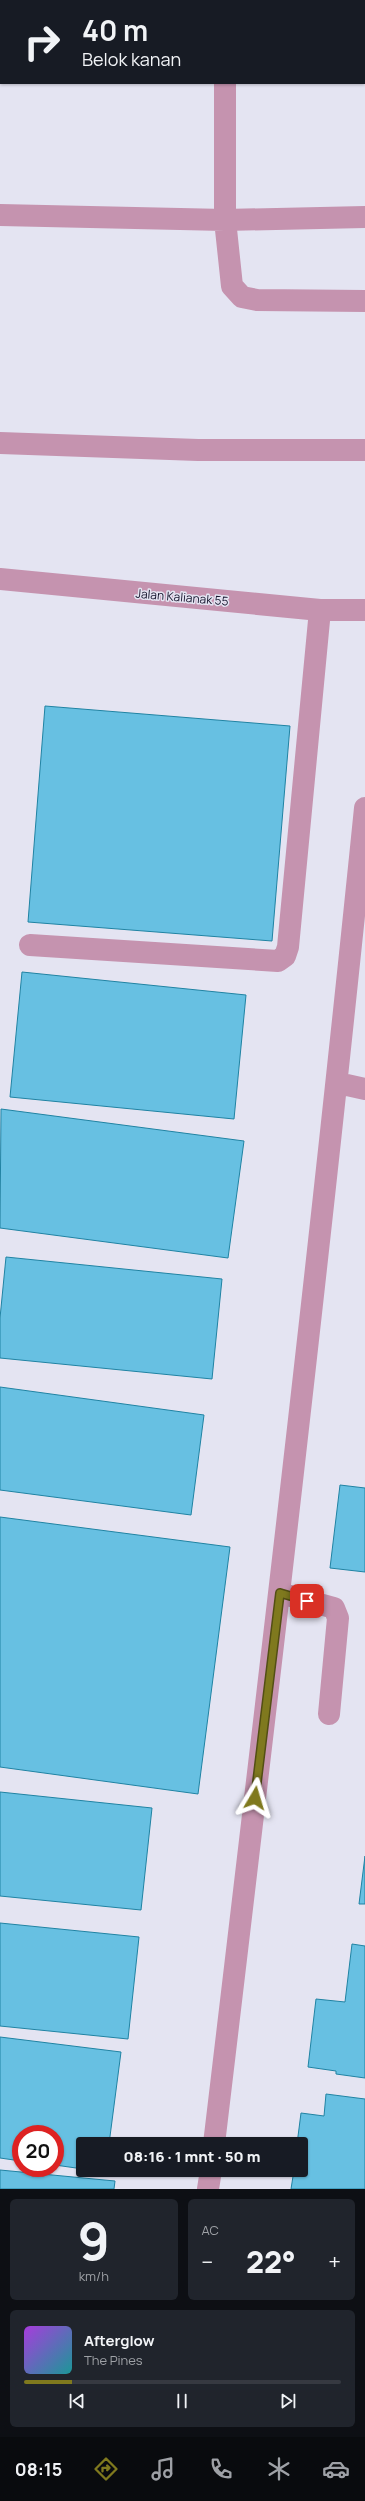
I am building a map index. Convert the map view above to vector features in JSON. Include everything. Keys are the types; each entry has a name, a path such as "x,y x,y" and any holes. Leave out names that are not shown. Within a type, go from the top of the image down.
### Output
{"lane":[{"path":"225,84 225,220 232,286 242,297 257,300 365,301"},
{"path":"0,215 225,220 365,217"},
{"path":"0,443 198,450 365,450"},
{"name":"Jalan Kalianak 55","path":"0,579 320,610 365,610"},
{"path":"30,945 278,962 285,956 288,947 320,610"},
{"path":"215,2137 280,1593 338,1083 365,808"},
{"path":"338,1083 365,1089"},
{"path":"280,1593 334,1608 338,1618 329,1714"},
{"path":"208,2189 210,2177"}],"building":[{"path":"45,706 290,726 272,941 28,922"},
{"path":"22,972 246,995 234,1119 10,1097"},
{"path":"1,1109 244,1141 228,1258 0,1228"},
{"path":"6,1257 222,1279 212,1379 0,1358 0,1318"},
{"path":"0,1387 204,1415 191,1515 0,1490"},
{"path":"340,1485 365,1488 365,1572 330,1568"},
{"path":"0,1517 230,1547 198,1794 0,1767"},
{"path":"0,1792 152,1808 141,1910 0,1896"},
{"path":"365,1856 365,1904 359,1904"},
{"path":"0,1923 139,1937 128,2039 0,2026"},
{"path":"352,1944 365,1946 365,2078 336,2074 336,2071 308,2067 316,1999 345,2002"},
{"path":"0,2037 121,2052 110,2137 76,2137 76,2168 64,2166 64,2125 12,2125 12,2160 0,2158"},
{"path":"326,2094 365,2099 365,2189 291,2189 293,2177 308,2177 308,2137 298,2137 301,2113 324,2116"},
{"path":"0,2170 12,2171 12,2177 64,2176 115,2181 114,2189 0,2189"}],"route":[{"path":"255,1798 280,1593 307,1601"}]}
